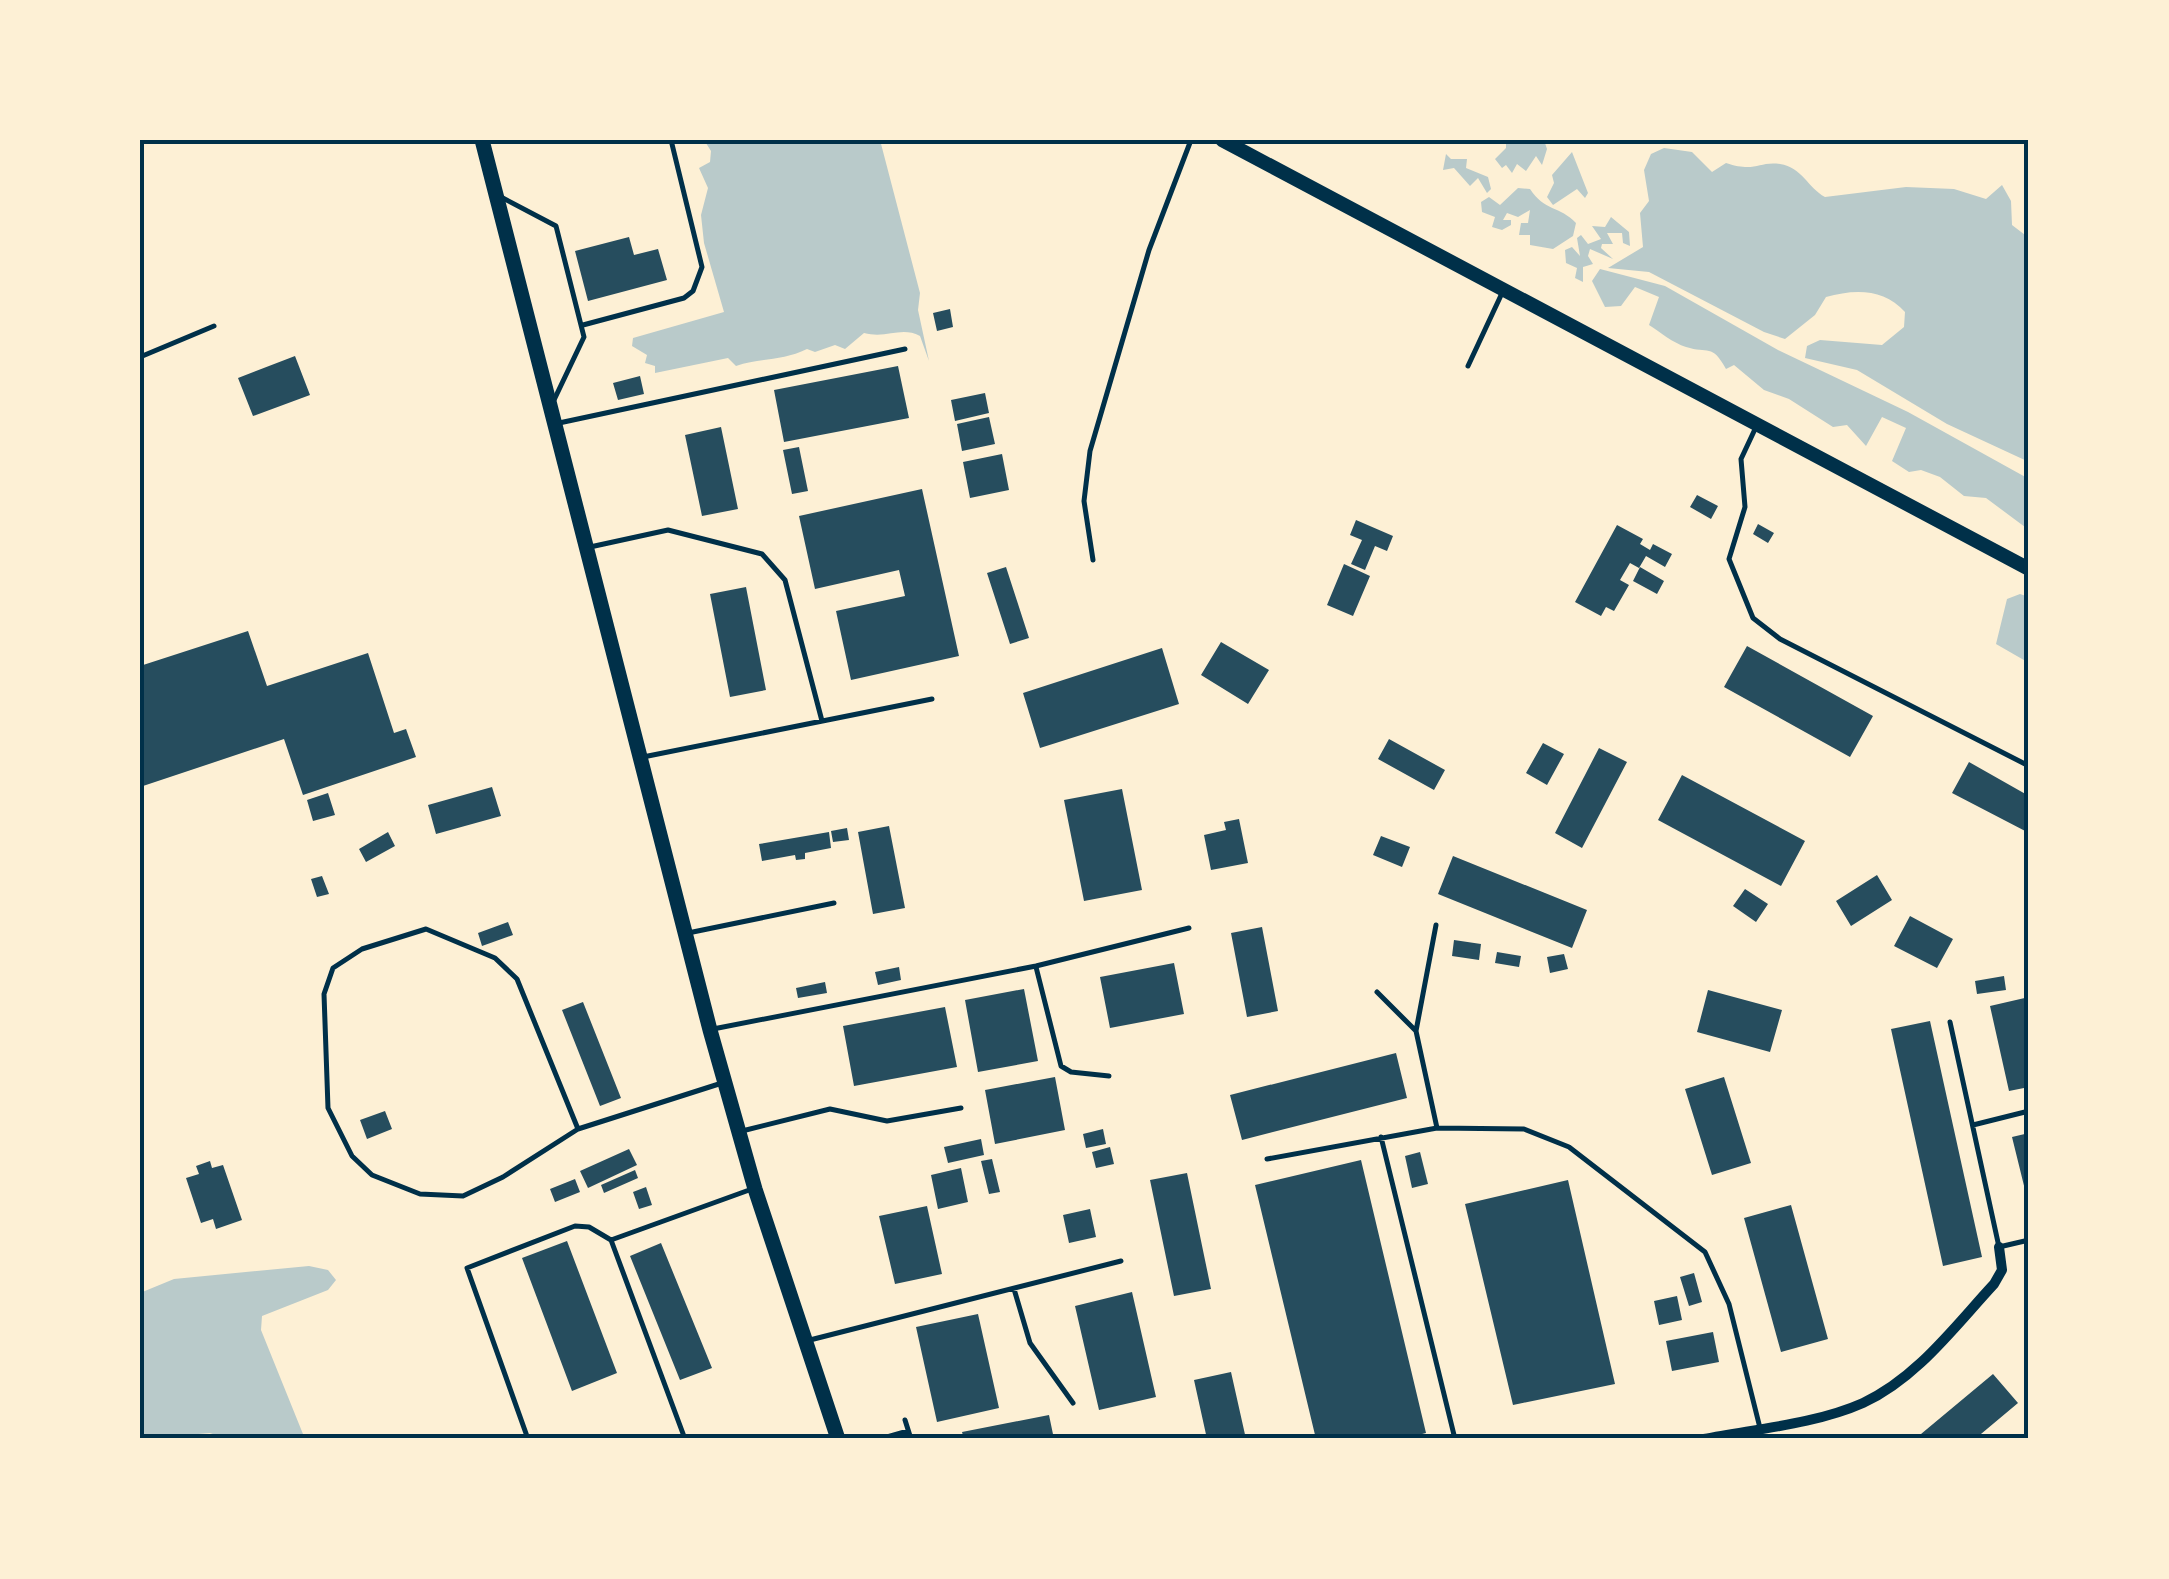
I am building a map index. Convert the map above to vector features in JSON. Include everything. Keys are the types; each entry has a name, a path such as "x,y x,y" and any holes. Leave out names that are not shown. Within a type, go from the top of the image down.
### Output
{"main road":[{"path":"482,140 710,1030 803,1342 838,1439"}],"street":[{"path":"1222,140 2029,569"},
{"path":"1704,1439 1864,1402 1914,1369 1994,1284 2002,1270 2000,1247"}],"lane":[{"path":"582,325 684,298 700,279 702,268 671,140"},
{"path":"1094,560 1084,501 1090,452 1149,250 1191,140"},
{"path":"496,194 556,226 582,325 584,337 551,407"},
{"path":"1468,366 1503,290"},
{"path":"140,357 214,326"},
{"path":"556,424 905,349"},
{"path":"1757,424 1741,459 1745,507 1729,560 1752,618 1780,639 2029,766"},
{"path":"587,548 668,530 762,554 785,580 822,721"},
{"path":"640,758 932,699"},
{"path":"685,933 834,903"},
{"path":"1436,925 1416,1031 1437,1128"},
{"path":"710,1030 1036,966 1189,928"},
{"path":"578,1128 518,979 495,958 426,929 362,948 333,968 324,994 328,1108 352,1156 372,1175 420,1194 464,1196 503,1177 578,1128 725,1082"},
{"path":"1036,966 1061,1066 1071,1072 1109,1076"},
{"path":"1377,992 1416,1031"},
{"path":"1950,1022 2000,1247 2029,1240"},
{"path":"739,1132 830,1109 886,1121 961,1108"},
{"path":"1974,1125 2029,1111"},
{"path":"1266,1159 1437,1128 1501,1126 1548,1136 1695,1241 1729,1304 1760,1428"},
{"path":"1381,1137 1455,1439"},
{"path":"611,1240 755,1188"},
{"path":"528,1439 467,1268 576,1226 588,1227 611,1240 685,1439"},
{"path":"803,1342 1121,1261"},
{"path":"1014,1289 1030,1343 1073,1403"},
{"path":"882,1323 884,1336"},
{"path":"905,1420 911,1439"},
{"path":"880,1439 908,1430"}],"shaded area":[{"path":"704,140 880,140 920,293 918,310 929,361 920,336 906,332 864,333 845,349 835,345 815,352 807,349 736,366 728,358 655,373 655,366 645,363 647,355 632,346 633,338 724,312 704,243 701,215 708,188 699,168 710,162 711,151"},
{"path":"1506,140 1544,140 1547,149 1542,165 1536,156 1526,171 1517,164 1512,173 1506,165 1502,168 1495,159 1506,148"},
{"path":"1664,148 1692,152 1712,172 1726,163 1744,167 1788,166 1825,197 1906,187 1954,189 1986,199 2002,185 2011,201 2012,225 2029,238 2029,462 1947,424 1857,370 1805,358 1807,346 1820,340 1882,345 1904,327 1905,312 1888,298 1868,292 1826,297 1815,315 1785,339 1764,332 1649,272 1608,268 1643,247 1640,213 1649,201 1644,170 1651,154"},
{"path":"1572,152 1588,193 1585,198 1577,189 1553,205 1547,197 1554,183 1552,175"},
{"path":"1446,154 1451,159 1467,159 1466,168 1488,177 1491,189 1487,193 1478,178 1470,186 1454,168 1443,170"},
{"path":"1518,188 1530,189 1541,201 1576,223 1573,236 1553,249 1530,245 1530,235 1519,235 1521,223 1528,223 1530,210 1518,217 1507,213 1503,220 1511,220 1511,225 1502,230 1492,227 1495,217 1482,212 1481,202 1489,197 1500,205"},
{"path":"1611,217 1629,232 1630,246 1623,243 1622,233 1607,233 1613,244 1602,244 1601,248 1613,259 1590,249 1588,256 1593,264 1583,267 1583,282 1575,278 1577,268 1566,263 1565,250 1572,247 1580,256 1577,238 1581,235 1588,244 1601,239 1592,226 1605,227"},
{"path":"1600,269 1665,286 1778,350 1908,412 2029,479 2029,530 1986,498 1964,496 1940,477 1921,470 1909,472 1892,461 1906,428 1882,417 1866,446 1847,425 1833,427 1789,399 1764,390 1734,365 1726,369 1713,352 1671,340 1649,325 1659,297 1635,287 1621,306 1605,307 1592,281"},
{"path":"2020,594 2029,597 2029,663 1996,644 2007,599"},
{"path":"309,1266 328,1270 336,1280 328,1290 262,1316 261,1330 305,1439 227,1439 210,1433 140,1439 140,1293 174,1279"}],"building":[{"path":"629,237 634,255 658,249 667,280 588,301 575,251"},
{"path":"950,309 953,327 937,331 933,313"},
{"path":"295,356 310,395 253,416 238,378"},
{"path":"898,366 909,418 784,442 774,390"},
{"path":"640,376 644,394 618,400 613,383"},
{"path":"985,393 989,413 955,421 951,400"},
{"path":"989,417 995,444 962,451 957,424"},
{"path":"721,427 738,509 702,516 685,435"},
{"path":"799,447 808,491 792,494 783,450"},
{"path":"1002,454 1009,490 970,498 963,462"},
{"path":"922,489 959,656 851,680 836,611 905,596 899,570 815,589 799,516"},
{"path":"1697,495 1718,506 1711,519 1690,507"},
{"path":"1356,520 1393,536 1387,551 1375,546 1365,570 1351,564 1362,540 1350,535"},
{"path":"1758,524 1774,533 1768,543 1753,534"},
{"path":"1617,525 1643,539 1640,544 1650,550 1653,544 1672,554 1665,567 1646,556 1639,568 1630,563 1620,580 1629,585 1614,611 1606,607 1601,616 1575,602"},
{"path":"1344,564 1370,576 1353,616 1327,605"},
{"path":"1006,567 1029,638 1010,644 987,573"},
{"path":"1640,567 1664,581 1657,594 1633,581"},
{"path":"746,587 766,690 730,697 710,594"},
{"path":"248,631 267,686 368,653 394,733 406,729 416,757 303,795 284,739 140,787 140,666"},
{"path":"1221,642 1269,670 1248,704 1201,675"},
{"path":"1747,646 1873,716 1850,757 1724,687"},
{"path":"1162,648 1179,704 1040,748 1023,693"},
{"path":"1389,739 1445,770 1434,790 1378,759"},
{"path":"1543,743 1564,754 1547,785 1526,773"},
{"path":"1599,748 1627,762 1582,848 1555,833"},
{"path":"1969,762 2029,796 2029,833 1952,793"},
{"path":"1682,775 1805,841 1781,886 1658,820"},
{"path":"492,787 501,816 436,834 428,805"},
{"path":"1122,789 1142,890 1084,901 1064,800"},
{"path":"328,793 335,815 313,821 307,800"},
{"path":"1239,819 1248,863 1211,870 1204,835 1226,830 1224,822"},
{"path":"889,826 905,908 873,914 858,832"},
{"path":"847,828 849,840 833,842 831,831"},
{"path":"388,832 395,846 366,862 359,849"},
{"path":"829,832 831,848 805,853 805,859 796,860 795,855 762,861 759,844"},
{"path":"1381,836 1410,847 1402,867 1373,855"},
{"path":"1453,856 1587,910 1572,948 1438,894"},
{"path":"1877,875 1892,900 1851,926 1836,901"},
{"path":"322,876 329,894 317,897 311,879"},
{"path":"1745,889 1768,904 1756,922 1733,906"},
{"path":"1910,916 1953,939 1937,968 1894,946"},
{"path":"508,922 513,935 482,946 478,933"},
{"path":"1262,927 1278,1011 1247,1017 1231,933"},
{"path":"1454,940 1481,944 1479,960 1452,956"},
{"path":"1497,952 1521,956 1519,967 1495,963"},
{"path":"1564,954 1568,969 1550,973 1547,957"},
{"path":"1174,963 1184,1014 1110,1028 1100,977"},
{"path":"899,967 901,980 878,985 875,972"},
{"path":"2004,976 2006,990 1977,994 1975,981"},
{"path":"825,982 827,993 798,998 796,988"},
{"path":"1024,989 1038,1061 978,1072 965,1000"},
{"path":"1708,990 1782,1010 1770,1052 1697,1032"},
{"path":"2029,997 2029,1087 2009,1091 1990,1006"},
{"path":"583,1002 621,1098 600,1106 562,1010"},
{"path":"945,1007 957,1067 854,1086 843,1026"},
{"path":"1930,1021 1982,1257 1943,1266 1891,1029"},
{"path":"1396,1053 1407,1098 1242,1140 1230,1095"},
{"path":"1055,1077 1065,1130 995,1144 985,1090"},
{"path":"1724,1077 1751,1163 1712,1175 1685,1089"},
{"path":"385,1111 392,1129 367,1139 360,1120"},
{"path":"1103,1129 1106,1144 1086,1148 1083,1134"},
{"path":"2029,1133 2029,1202 2028,1202 2012,1137"},
{"path":"981,1139 984,1155 948,1163 944,1147"},
{"path":"1110,1147 1114,1164 1096,1168 1092,1152"},
{"path":"629,1149 637,1165 588,1188 580,1171"},
{"path":"1420,1152 1428,1184 1412,1188 1405,1156"},
{"path":"992,1159 1000,1192 989,1194 981,1161"},
{"path":"1361,1160 1426,1433 1403,1439 1316,1439 1255,1185"},
{"path":"210,1161 212,1168 223,1165 242,1220 216,1229 213,1219 201,1223 186,1178 199,1174 196,1166"},
{"path":"961,1168 968,1202 938,1209 931,1175"},
{"path":"635,1170 638,1178 604,1193 601,1185"},
{"path":"1187,1173 1211,1289 1174,1296 1150,1180"},
{"path":"575,1179 580,1192 555,1202 550,1189"},
{"path":"1568,1180 1615,1384 1513,1405 1465,1204"},
{"path":"646,1187 652,1205 639,1209 633,1192"},
{"path":"1791,1205 1828,1339 1781,1352 1744,1218"},
{"path":"927,1206 942,1274 895,1284 879,1216"},
{"path":"1090,1209 1096,1237 1069,1243 1063,1215"},
{"path":"567,1241 617,1373 572,1391 522,1258"},
{"path":"661,1243 712,1368 680,1380 630,1256"},
{"path":"1694,1273 1702,1302 1689,1306 1680,1277"},
{"path":"1132,1292 1156,1397 1099,1410 1075,1306"},
{"path":"1677,1296 1682,1320 1659,1325 1654,1301"},
{"path":"978,1314 999,1408 937,1422 916,1327"},
{"path":"1713,1332 1719,1362 1672,1371 1666,1341"},
{"path":"1231,1372 1246,1439 1207,1439 1194,1380"},
{"path":"1993,1374 2018,1403 1975,1439 1915,1439"},
{"path":"1049,1415 1054,1439 964,1439 962,1432"}]}
